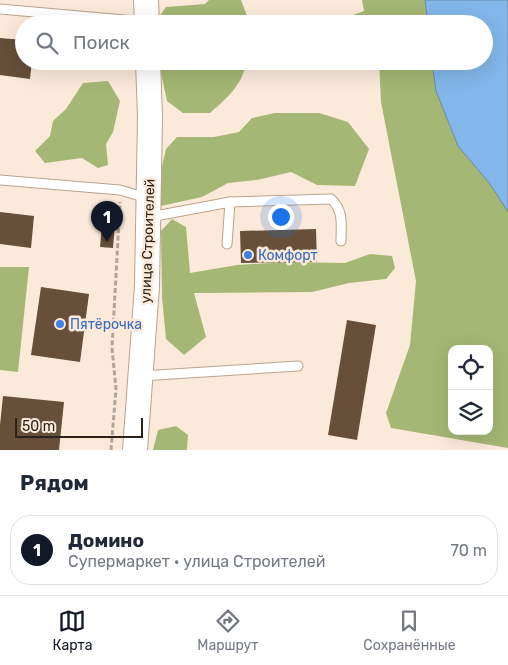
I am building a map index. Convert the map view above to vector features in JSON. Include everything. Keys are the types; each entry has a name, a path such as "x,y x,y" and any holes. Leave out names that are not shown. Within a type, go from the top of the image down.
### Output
{"street":[{"name":"улица Строителей","path":"135,450 148,286 148,70"}],"lane":[{"path":"0,9 147,15"},
{"path":"0,180 120,190 149,208 230,202 331,199 338,206 342,215 341,241"},
{"path":"227,244 230,202"},
{"path":"141,376 298,366"}],"path":[{"path":"111,450 116,389 112,348 120,190"}],"green space":[{"path":"209,0 241,0 247,15 160,15 166,7 205,4"},
{"path":"362,0 425,0 427,15 353,15 364,11"},
{"path":"161,70 245,70 238,84 210,113 183,113 167,101"},
{"path":"379,70 433,70 436,91 458,146 490,184 508,212 508,448 391,428 386,413 410,345 416,281 381,102"},
{"path":"108,81 120,101 113,132 106,144 108,165 98,168 82,158 45,163 35,151 50,136 53,121 66,109 83,83"},
{"path":"275,113 319,113 348,122 369,149 355,186 317,185 291,172 257,180 228,183 202,197 156,207 159,179 166,149 177,137 214,137 239,132 252,118"},
{"path":"172,219 186,227 190,273 237,265 287,262 345,263 370,254 392,256 395,268 386,279 349,283 312,292 194,293 206,337 184,355 166,339 162,297 161,231"},
{"path":"0,267 29,267 18,372 0,370"},
{"path":"176,426 188,435 187,450 153,450 158,430"}],"water":[{"path":"425,0 508,0 508,212 490,184 458,146 436,91 433,70 493,70 493,15 427,15"}],"building":[{"path":"0,38 15,39 15,70 31,70 30,79 0,75"},
{"path":"0,212 34,216 31,248 0,244"},
{"path":"102,224 115,225 113,248 100,247"},
{"path":"316,229 317,262 241,263 240,231"},
{"name":"Пятёрочка","path":"41,287 89,294 80,362 31,355"},
{"path":"347,320 376,325 357,440 328,435"},
{"path":"3,396 64,402 59,450 0,450"}],"place":[{"name":"Домино","path":"107,242"},
{"name":"Комфорт","path":"248,255"},
{"name":"Пятёрочка","path":"60,324"}]}
